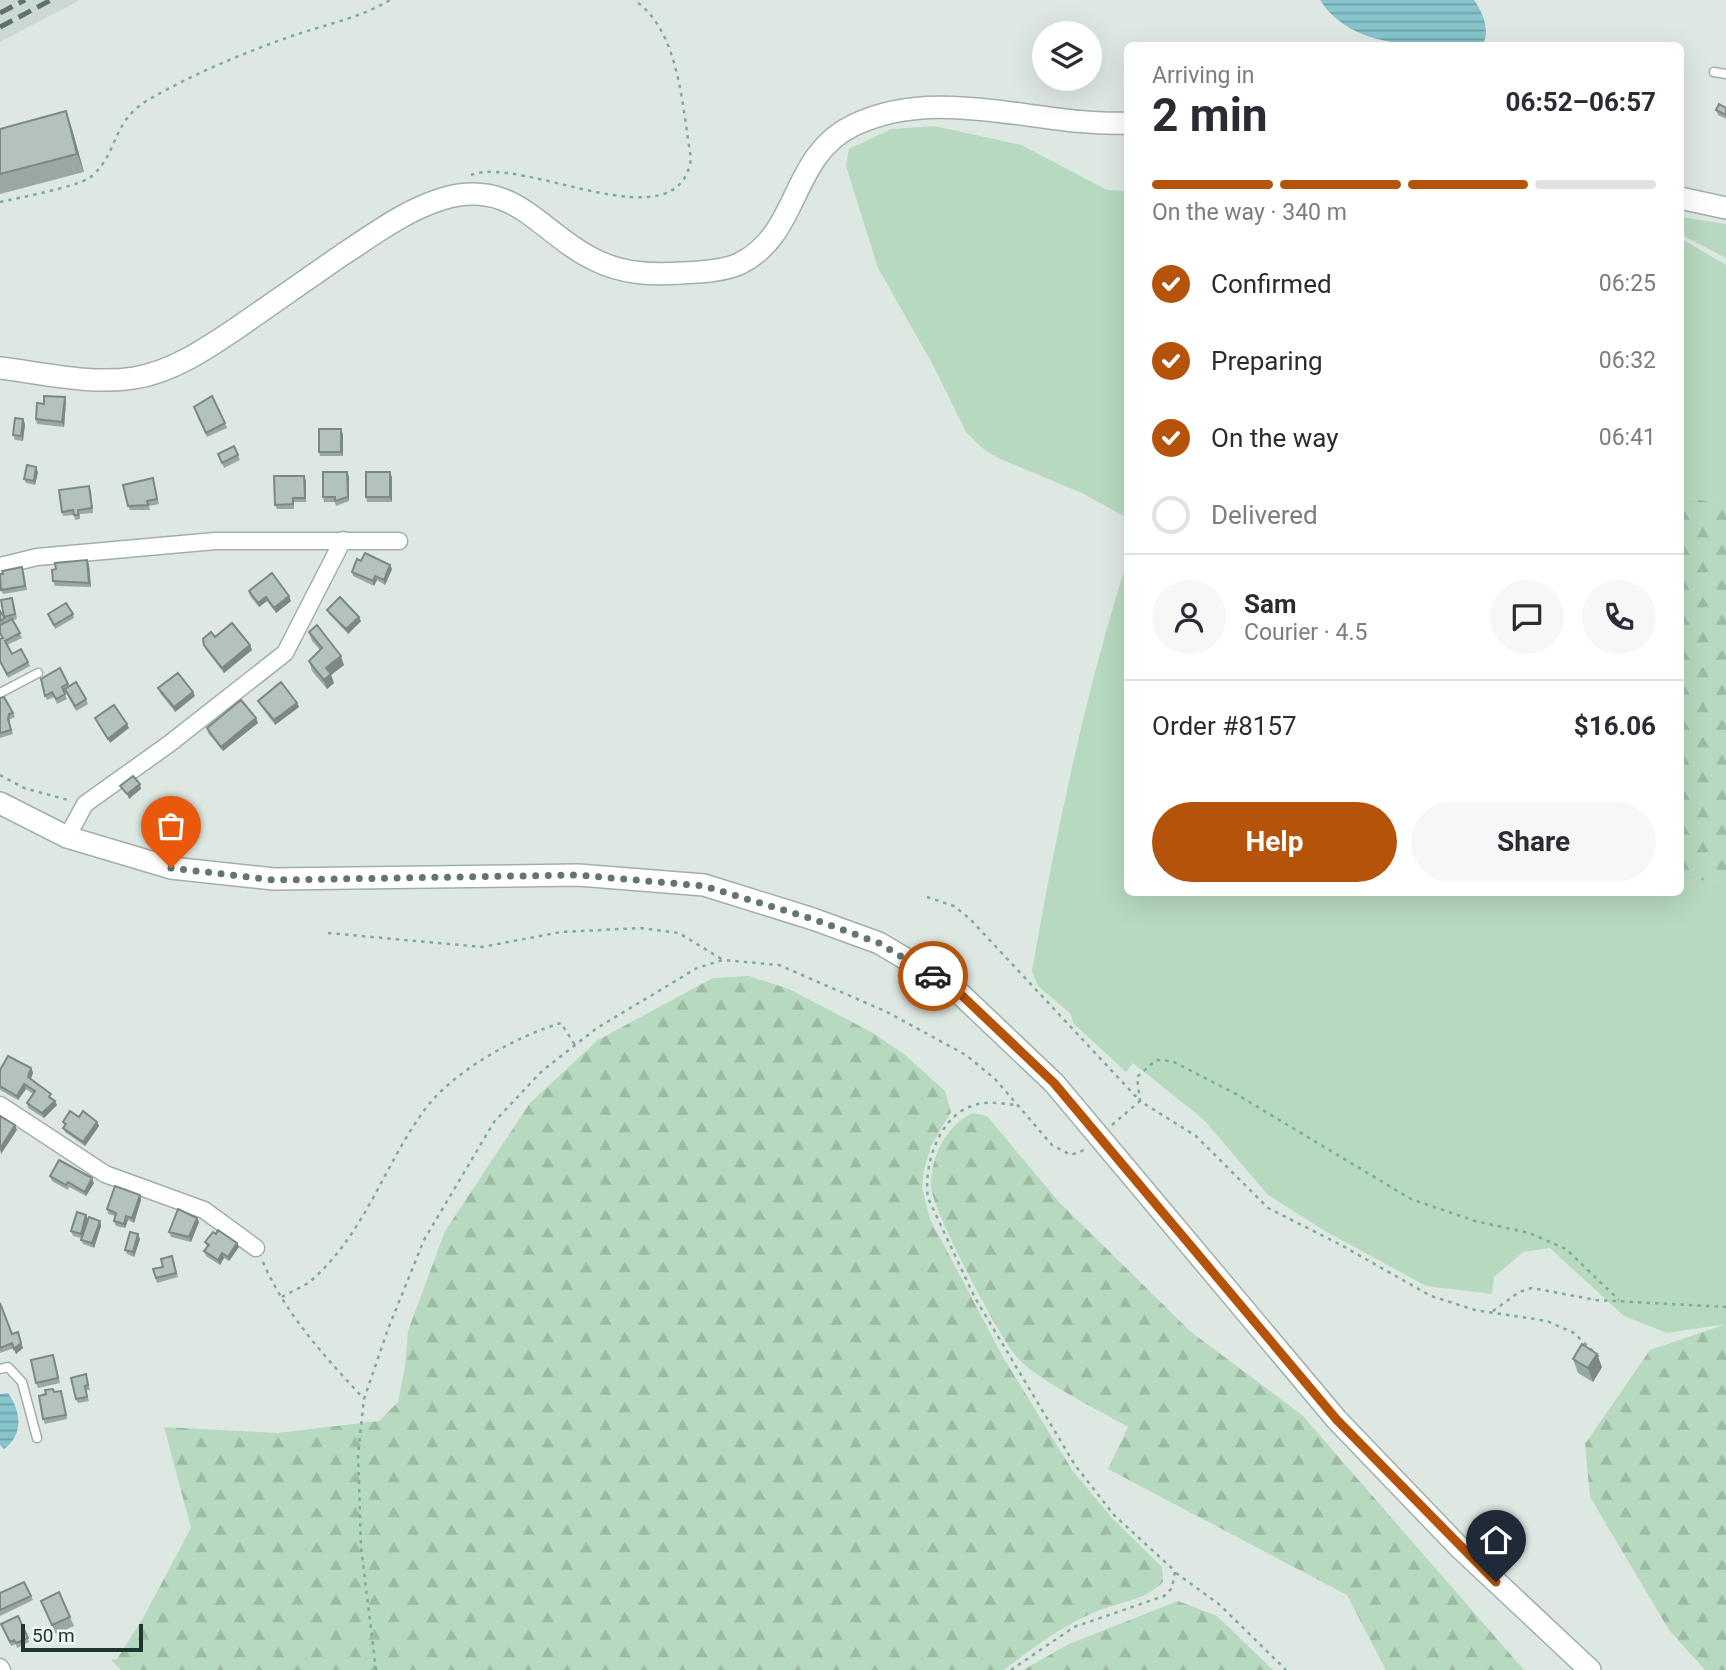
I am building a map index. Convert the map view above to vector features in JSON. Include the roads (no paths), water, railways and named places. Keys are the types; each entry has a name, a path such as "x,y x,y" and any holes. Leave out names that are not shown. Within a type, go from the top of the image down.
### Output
{"street":[{"path":"0,368 114,380 159,372 209,346 402,216 427,204 456,195 484,194 510,201 592,259 616,269 636,274 683,273 723,268 753,255 770,239 787,215 809,164 820,150 834,135 878,115 914,109 952,109 1124,123"},
{"path":"1684,199 1726,208"},
{"path":"67,837 85,804 169,744 285,653 342,540"},
{"path":"0,566 37,557 215,541 399,541"},
{"path":"0,803 67,837 171,868 274,880 578,875 704,886 813,919 879,943 953,987 1054,1083 1337,1420 1458,1547 1590,1670"},
{"path":"0,1105 105,1174 204,1210 256,1248"}],"lane":[{"path":"1714,72 1726,74"},
{"path":"0,693 38,673"},
{"path":"0,1369 8,1367 22,1382 37,1438"}],"water":[{"path":"1320,0 1474,0 1485,22 1486,35 1484,42 1393,42 1352,29 1334,17"},
{"path":"8,1393 16,1407 18,1422 15,1437 4,1449 0,1445 0,1394"}],"railway":[{"path":"0,13 25,0"},
{"path":"0,27 51,0"}]}
